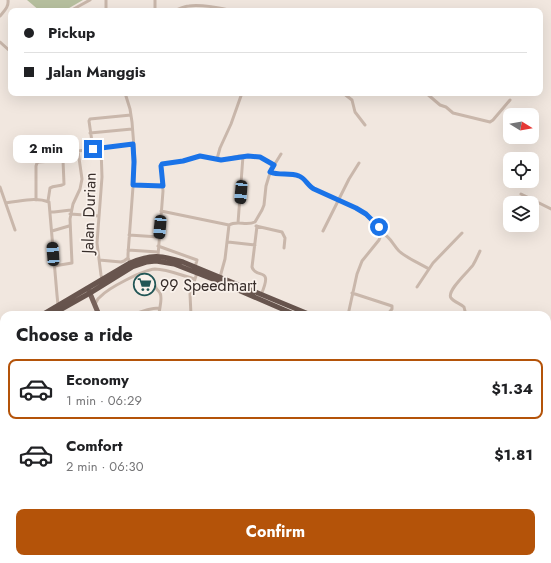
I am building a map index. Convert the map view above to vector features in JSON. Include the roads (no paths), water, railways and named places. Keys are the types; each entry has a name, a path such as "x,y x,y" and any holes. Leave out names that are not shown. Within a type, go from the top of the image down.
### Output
{"highway":[{"path":"48,311 89,290 102,279 130,263 158,254 195,267 301,311"},
{"path":"57,311 130,263 156,260 174,264 197,273 286,311"}],"main road":[{"path":"89,290 98,311"}],"street":[{"path":"0,16 7,8 8,0"},
{"path":"75,8 90,0"},
{"path":"182,8 192,5 218,8"},
{"path":"0,42 8,49"},
{"path":"99,260 124,261 130,263 128,250 134,162 131,115 126,96"},
{"path":"217,159 241,96"},
{"path":"346,96 352,100 355,112 365,125"},
{"path":"430,96 453,113 490,122 510,100"},
{"path":"93,149 89,121 92,119 131,115"},
{"path":"90,133 132,129"},
{"path":"58,305 50,204 48,201 50,188 62,186 64,184 63,160 66,154 70,152 133,144"},
{"name":"Jalan Durian","path":"102,148 100,216 97,242 102,279"},
{"path":"54,266 72,263 69,226 70,214 80,189 82,179 78,151"},
{"path":"162,211 229,225 232,223 253,223 263,208 267,181 270,172 281,154"},
{"path":"128,250 158,254 163,186 161,166 163,164 179,162 200,156 226,159 243,156 260,157 274,165"},
{"path":"238,223 243,156"},
{"path":"36,200 37,163 63,160"},
{"path":"323,230 352,173 359,163"},
{"path":"270,172 300,176 309,186 314,189 366,214 400,252 429,269"},
{"path":"133,185 163,186"},
{"path":"0,187 15,230"},
{"path":"521,194 551,209"},
{"path":"6,203 36,200 48,201"},
{"path":"50,212 71,210"},
{"path":"70,214 100,216"},
{"path":"253,223 257,226 282,232 285,238 284,248"},
{"path":"220,278 228,242 229,225"},
{"path":"52,231 69,226"},
{"path":"257,226 252,270 264,275 266,279 261,295"},
{"path":"349,311 360,264 379,240 382,233"},
{"path":"417,287 433,263 462,233"},
{"path":"129,235 159,237"},
{"path":"228,242 254,245"},
{"path":"158,246 197,260 195,267"},
{"path":"465,311 464,307 452,299 451,294 461,278 473,265 480,251"},
{"path":"95,304 101,296 127,279 149,270 155,269 167,271 195,279"},
{"path":"191,311 190,294 197,273"},
{"path":"135,276 148,275 152,277 156,288 160,293 161,302 159,308 152,308 142,311"},
{"path":"352,293 392,306 390,311"}],"place":[{"name":"99 Speedmart","path":"145,285"}]}
